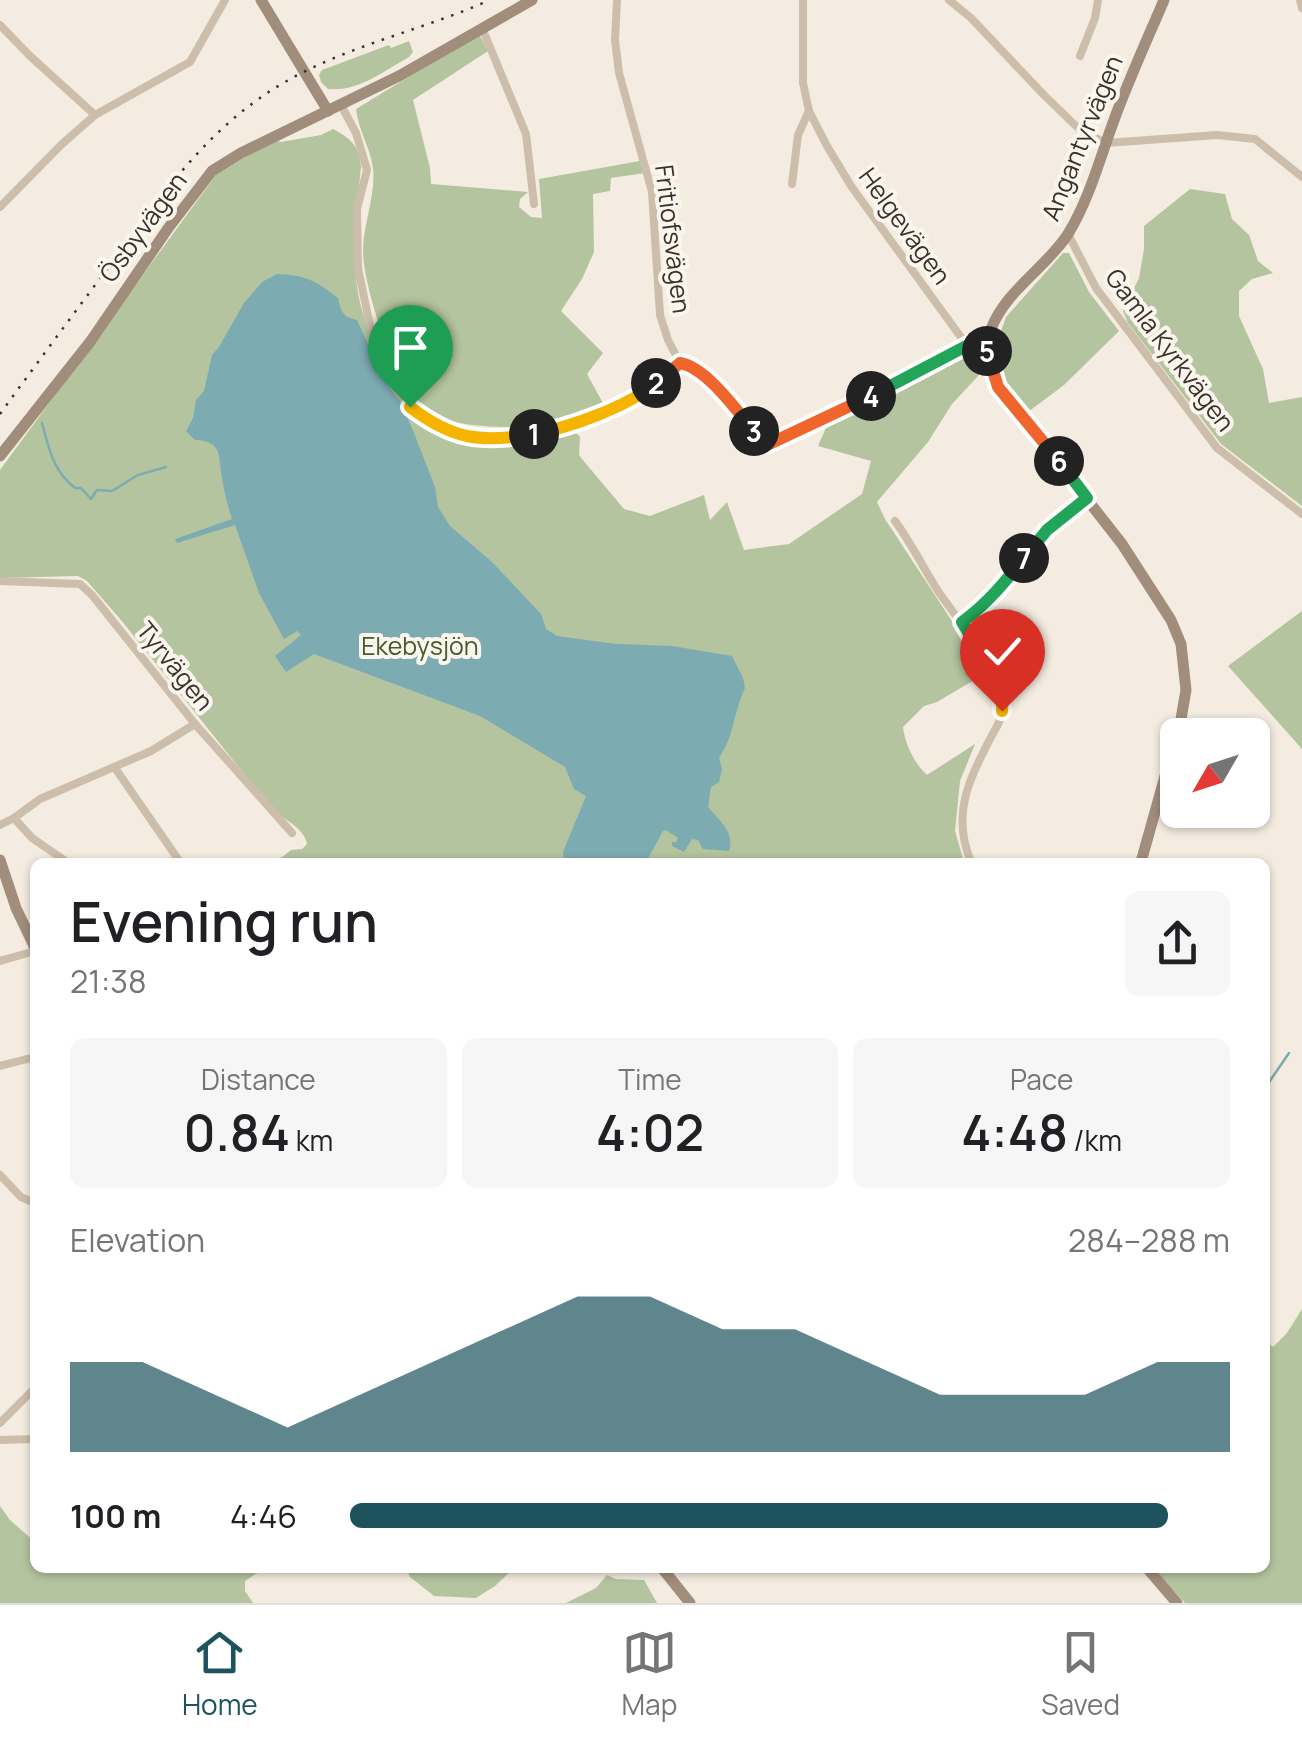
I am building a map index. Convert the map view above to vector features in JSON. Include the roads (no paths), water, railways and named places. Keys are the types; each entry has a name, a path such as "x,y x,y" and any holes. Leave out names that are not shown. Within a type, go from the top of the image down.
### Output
{"street":[{"path":"0,207 95,115 190,62 225,0"},
{"path":"261,0 328,111"},
{"name":"Ösbyvägen","path":"0,456 90,342 212,171 399,76 532,0"},
{"name":"Fritiofsvägen","path":"617,0 615,40 619,73 652,192 660,315 680,363"},
{"name":"Helgevägen","path":"803,0 803,83 826,146 963,340 979,344"},
{"path":"950,0 1080,130 1106,143 1217,135 1256,138 1302,177"},
{"path":"1080,56 1098,0"},
{"name":"Angantyrvägen","path":"979,344 1002,307 1068,234 1164,0"},
{"path":"1300,0 1302,8"},
{"path":"0,25 95,115"},
{"path":"482,28 526,134 534,204"},
{"path":"340,105 356,134 367,170 357,209 358,268 370,326 410,407 434,426 460,436 507,439 569,425 642,395 680,363 692,365 707,378 769,444 979,344 998,387 1122,544 1171,620 1181,644 1186,671 1182,720 1142,858"},
{"name":"Helgevägen","path":"792,184 798,135 810,110"},
{"name":"Gamla Kyrkvägen","path":"1068,234 1096,288 1217,448 1302,514"},
{"path":"962,622 994,594 1047,530 1087,498"},
{"path":"895,521 996,678 1003,701 998,725 966,791 962,811 969,858"},
{"name":"Tyrvägen","path":"0,581 80,584 195,724 292,832"},
{"path":"0,825 40,799 151,751 195,724"},
{"path":"114,768 177,858"},
{"path":"14,818 32,838 61,858"},
{"path":"0,860 30,939"},
{"path":"0,961 30,952"},
{"path":"0,1066 30,1058"},
{"path":"0,1176 30,1201"},
{"path":"0,1423 30,1393"},
{"path":"0,1440 30,1439"},
{"path":"666,1573 690,1603"},
{"path":"1151,1573 1177,1603"}],"water":[{"name":"Ekebysjön","path":"277,274 317,283 338,298 346,315 357,320 414,433 435,487 438,507 450,526 492,562 541,614 546,629 557,636 672,646 732,656 745,688 719,758 722,770 719,782 711,787 708,807 728,832 729,851 703,849 698,840 692,839 684,852 672,846 678,838 666,830 648,858 564,858 586,796 574,789 565,767 480,716 314,654 286,672 275,656 301,635 297,631 284,639 259,593 235,525 177,543 175,539 232,519 216,448 209,442 195,440 186,431 196,400 204,391 212,355 262,282"}],"waterway":[{"path":"42,423 62,474 91,499 97,490 112,491 138,475 166,467"},
{"path":"1270,1081 1289,1053"}],"railway":[{"path":"0,414 170,186 234,119 258,99 309,69 490,0"}]}
